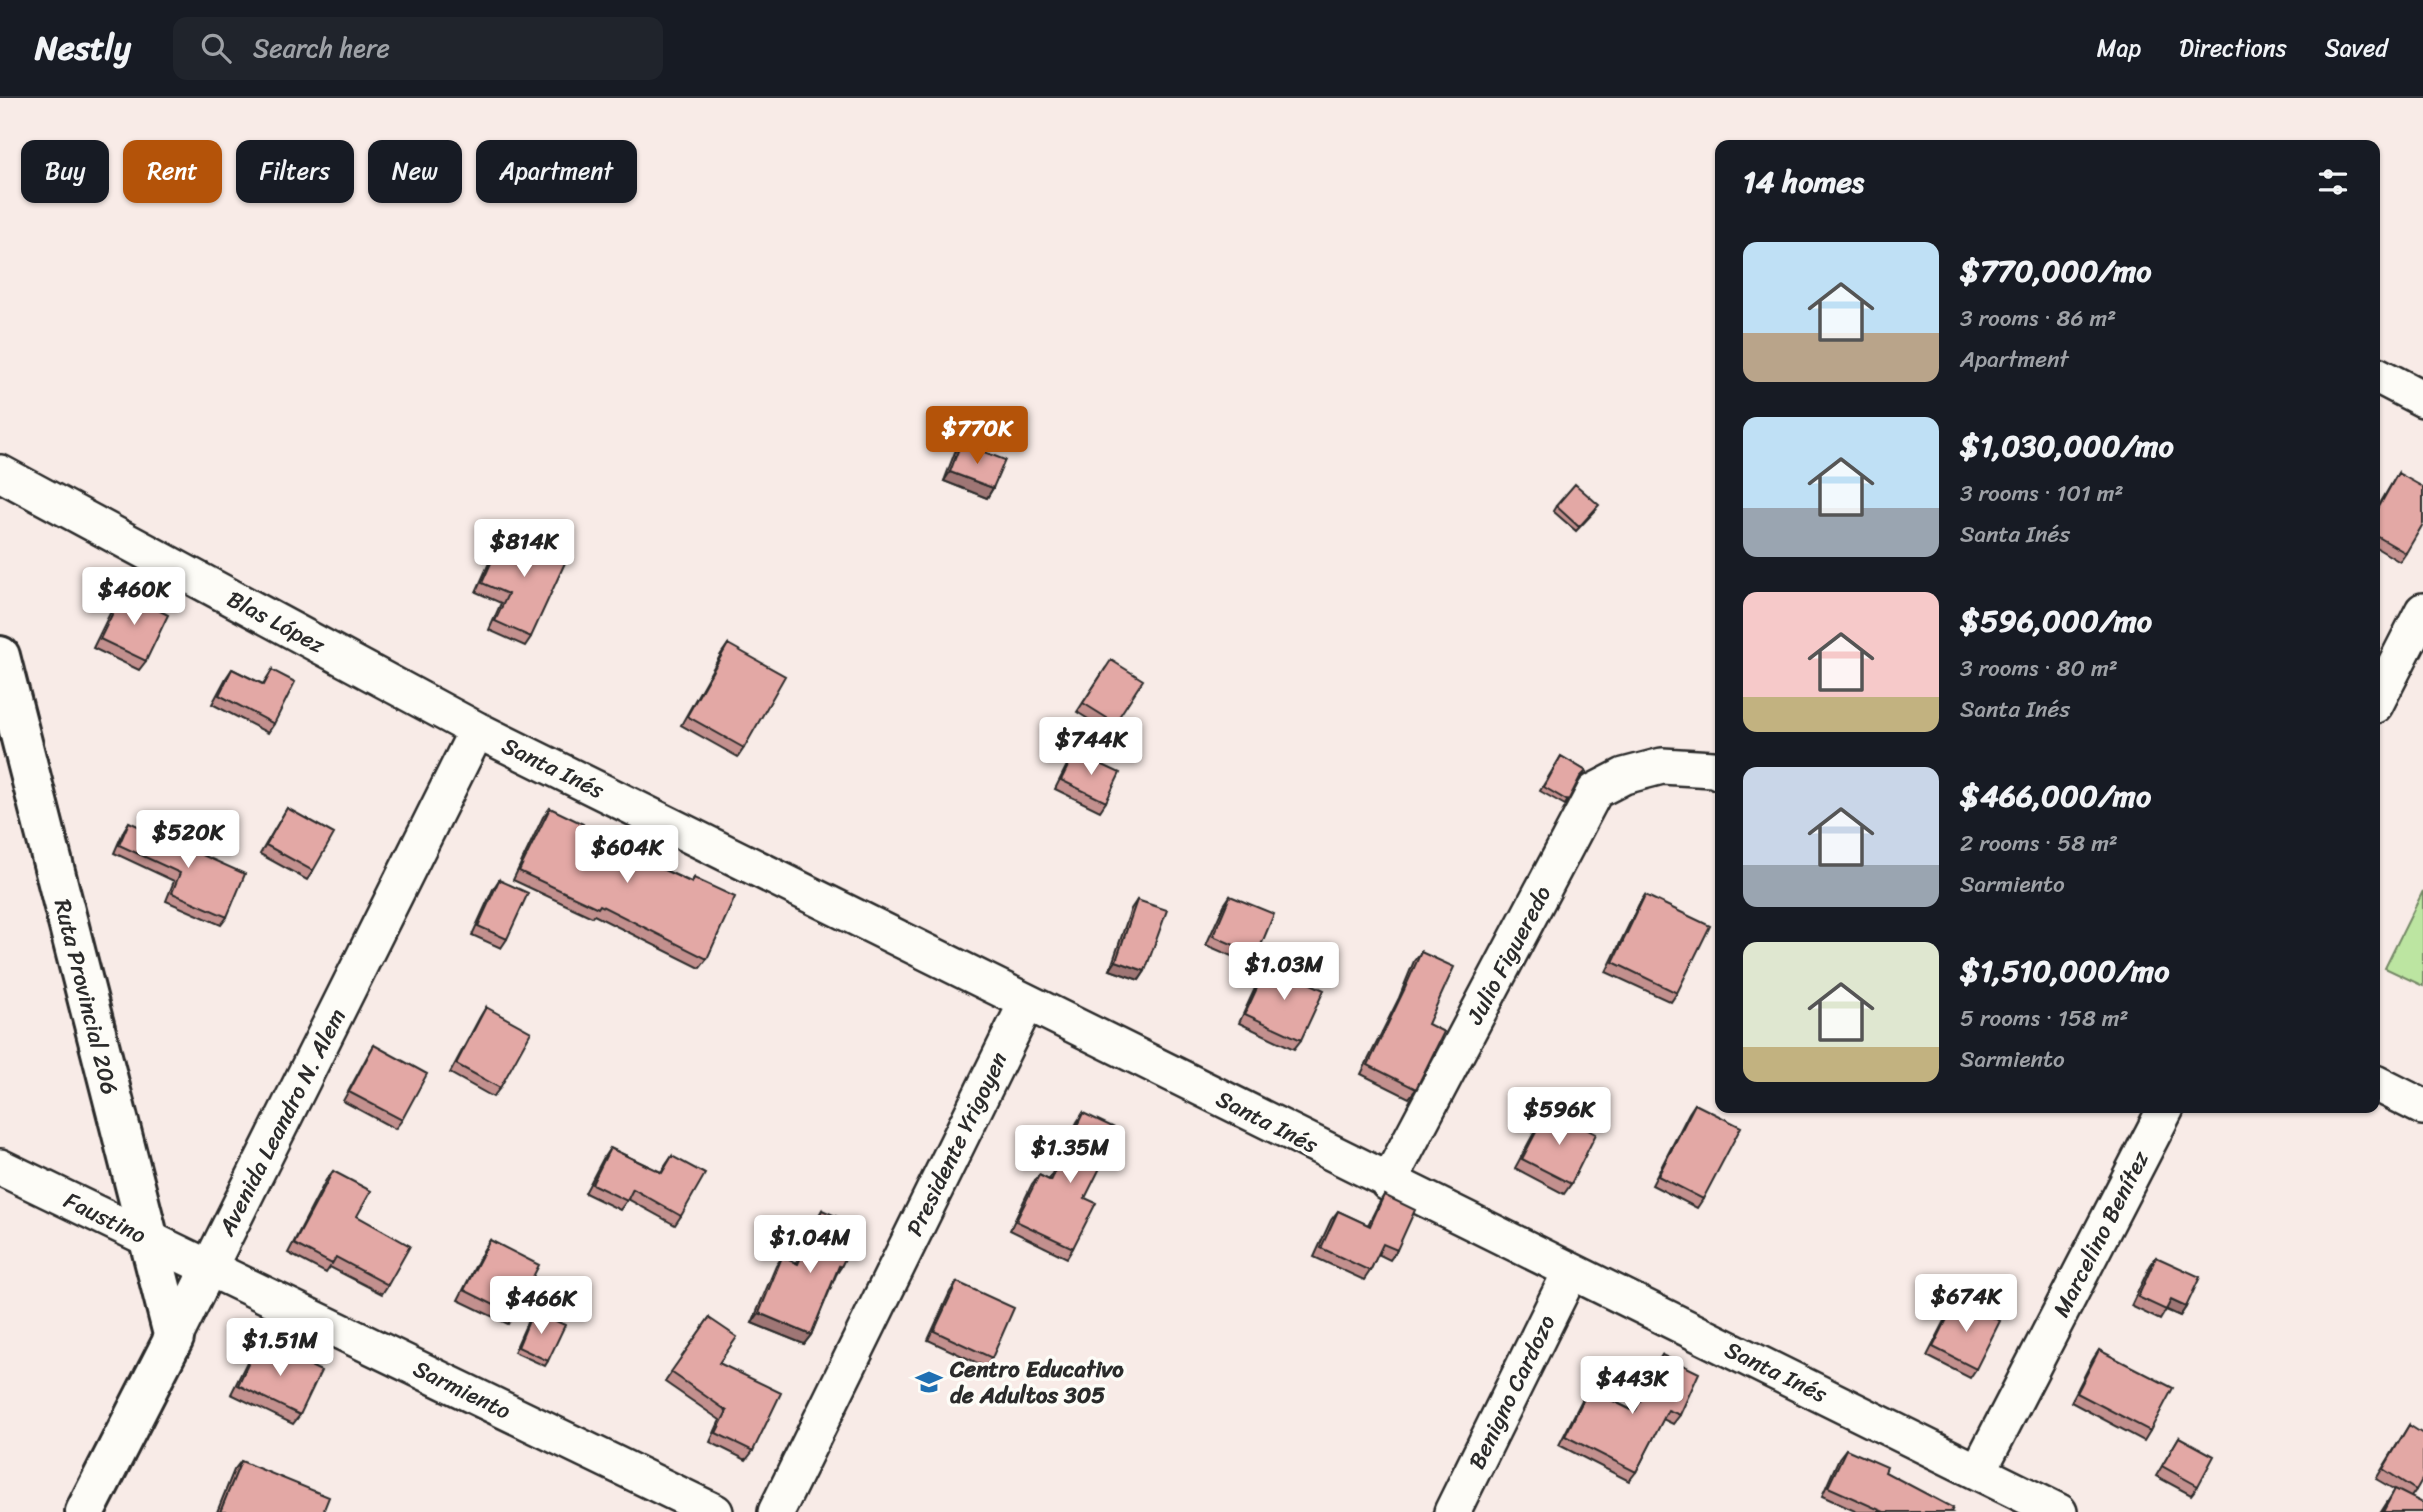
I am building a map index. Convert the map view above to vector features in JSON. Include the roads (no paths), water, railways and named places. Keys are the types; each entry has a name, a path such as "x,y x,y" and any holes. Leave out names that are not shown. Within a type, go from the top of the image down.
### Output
{"main road":[{"name":"Ruta Provincial 206","path":"0,656 174,1338"},
{"name":"Avenida Leandro N. Alem","path":"85,1512 174,1338"}],"street":[{"path":"2380,377 2423,399"},
{"name":"Blas López","path":"0,473 477,730"},
{"path":"2380,695 2423,611"},
{"name":"Santa Inés","path":"477,730 1388,1183 2059,1512"},
{"name":"Avenida Leandro N. Alem","path":"174,1338 477,730"},
{"name":"Julio Figueredo","path":"1388,1183 1595,791 1625,776 1662,766 1715,770"},
{"name":"Presidente Yrigoyen","path":"776,1512 1027,1002"},
{"path":"2380,1086 2423,1108"},
{"name":"Marcelino Benítez","path":"1978,1472 2163,1113"},
{"name":"Faustino","path":"0,1167 209,1269"},
{"name":"Sarmiento","path":"209,1269 715,1512"},
{"name":"Benigno Cardozo","path":"1452,1512 1572,1271"}],"place":[{"name":"Centro Educativo de Adultos 305","path":"929,1382"}]}
